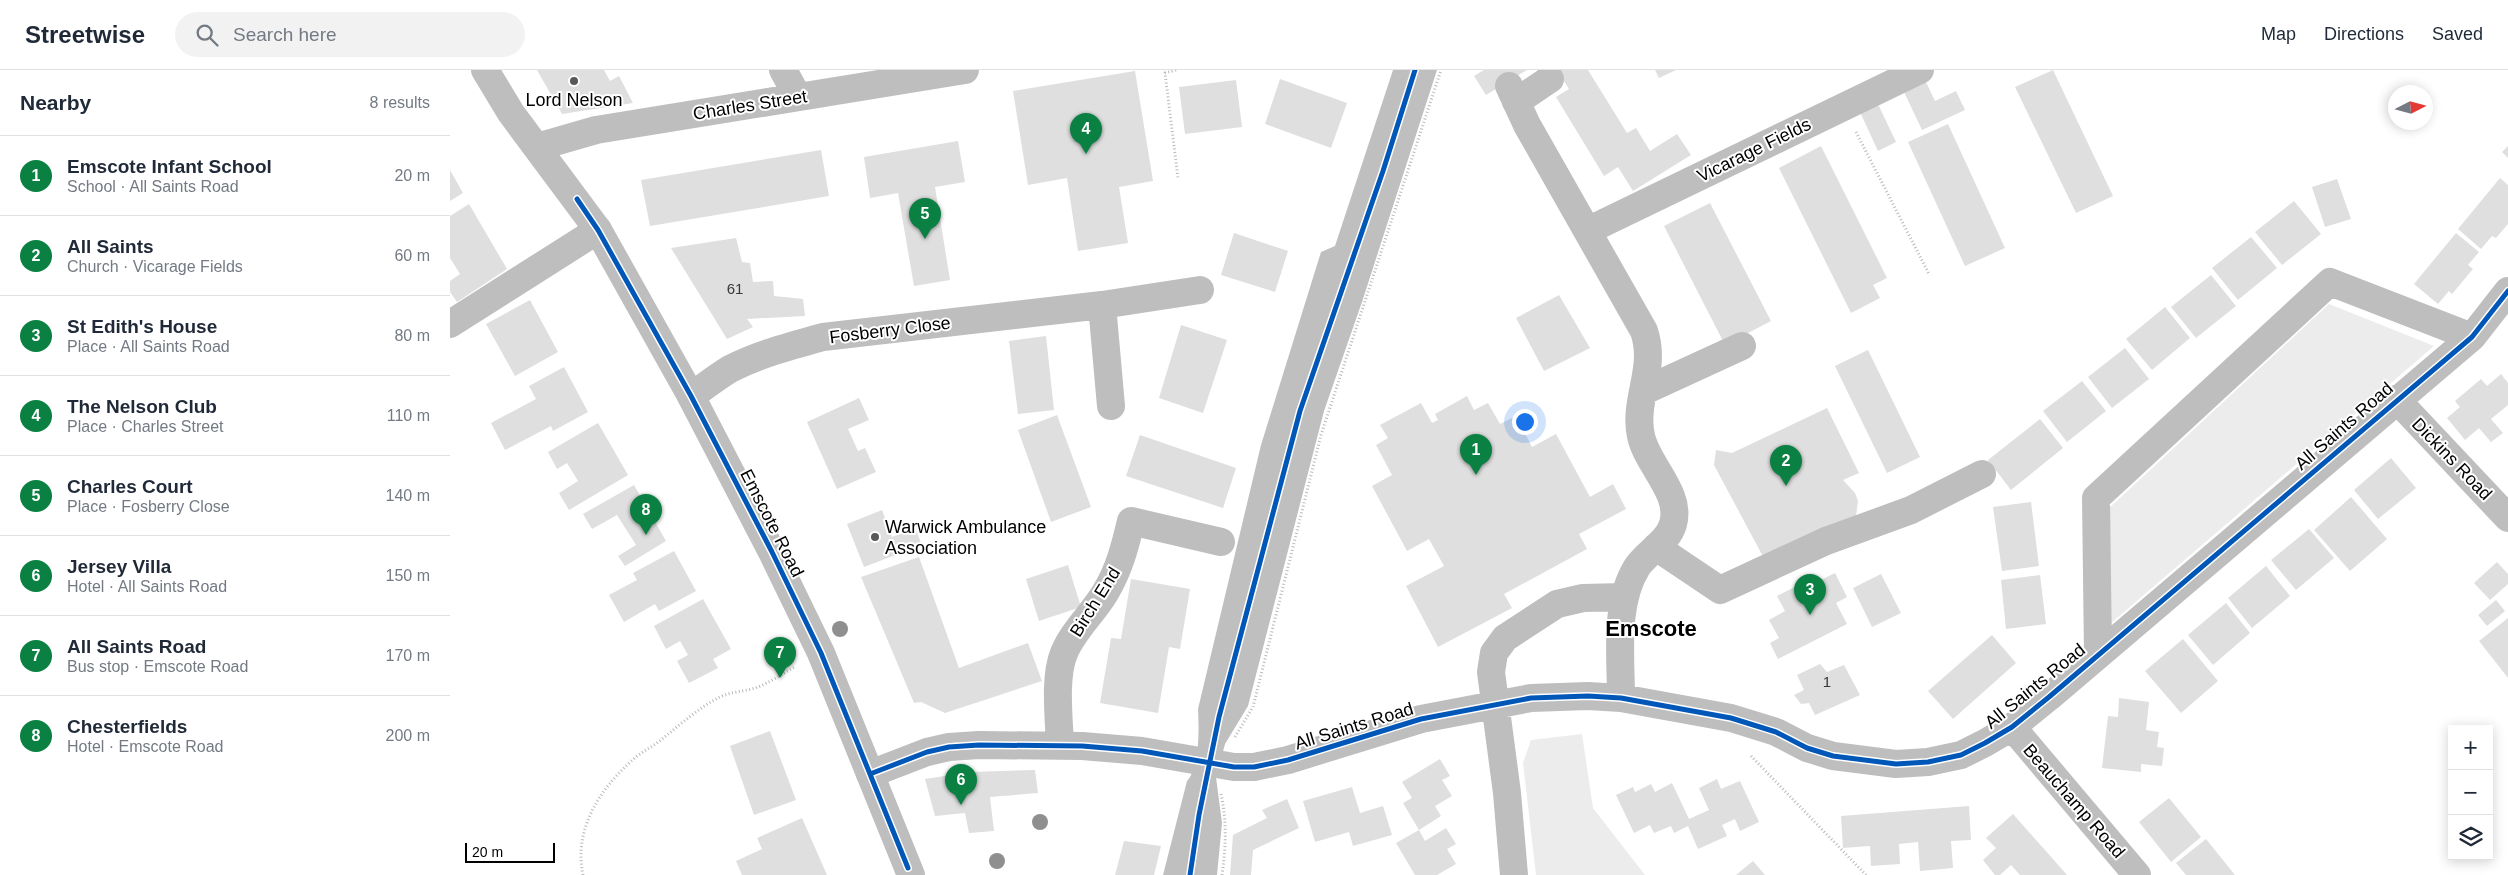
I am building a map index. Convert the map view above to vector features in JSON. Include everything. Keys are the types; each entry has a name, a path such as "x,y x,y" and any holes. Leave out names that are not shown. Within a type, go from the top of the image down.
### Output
{"street":[{"name":"Emscote Road","path":"486,70 501,97 598,230 692,396 772,552 821,653 911,875"},
{"path":"783,70 798,97"},
{"name":"Charles Street","path":"537,147 596,130 798,97 836,80 965,70"},
{"name":"Vicarage Fields","path":"1589,230 1920,70"},
{"path":"1550,79 1512,94 1527,125 1589,230 1644,331 1650,355 1640,411 1641,436 1674,506 1674,523 1668,534 1640,562 1629,580 1624,597 1621,698"},
{"path":"450,324 598,230"},
{"name":"All Saints Road","path":"2098,654 2096,498 2330,282 2472,336"},
{"name":"Fosberry Close","path":"692,396 729,370 747,361 782,348 823,337 1102,305 1200,290"},
{"name":"All Saints Road","path":"870,774 927,752 949,747 1060,745 1104,747 1234,767 1254,766 1288,760 1421,719 1531,698 1588,696 1621,698 1731,718 1776,732 1807,748 1833,756 1896,764 1928,762 1961,755 2012,727 2472,336 2508,291"},
{"path":"1102,305 1111,406"},
{"path":"1644,391 1742,346"},
{"name":"Dickins Road","path":"2396,399 2508,518"},
{"path":"1656,547 1720,590 1826,540 1911,510 1982,474"},
{"name":"Birch End","path":"1060,745 1058,692 1063,654 1116,572 1122,560 1132,521 1221,542"},
{"path":"1514,875 1507,792 1494,705 1492,663 1499,644 1556,604 1583,598 1624,597"},
{"name":"Beauchamp Road","path":"2012,727 2137,875"}],"path":[{"path":"1176,70 1165,72 1178,178"},
{"path":"1234,738 1253,707 1321,435 1441,70"},
{"path":"1857,134 1929,274"},
{"path":"583,875 580,861 584,833 597,799 617,774 639,754 661,741 701,708 720,697 757,688 778,676"},
{"path":"1768,774 1866,875"},
{"path":"1221,792 1226,815 1226,849 1222,875"}],"shaded area":[{"path":"1393,70 1437,70 1362,302 1324,411 1248,706 1225,744 1216,777 1222,823 1217,875 1163,875 1187,781 1194,767 1198,747 1198,709 1261,445 1321,252 1335,246"},
{"path":"2329,304 2434,346 2110,624 2107,510"},
{"path":"1582,734 1593,808 1645,875 1536,875 1523,763 1531,740"}],"building":[{"path":"537,70 604,70 610,81 619,76 633,103 562,114"},
{"path":"1484,70 1527,70 1486,95 1474,76"},
{"path":"1557,70 1588,70 1627,133 1636,128 1650,151 1677,134 1691,155 1633,191 1618,167 1604,176 1556,97 1569,89"},
{"path":"1655,70 1676,70 1659,78"},
{"path":"2053,70 2113,196 2076,213 2015,87"},
{"path":"1135,71 1153,181 1119,187 1128,243 1078,251 1067,178 1028,185 1013,91"},
{"path":"1280,79 1347,103 1331,148 1265,124"},
{"path":"1236,80 1242,127 1185,134 1179,87"},
{"path":"1926,82 1935,101 1956,91 1965,110 1922,130 1904,92"},
{"path":"1877,102 1896,142 1878,151 1859,110"},
{"path":"1948,124 2005,248 1965,266 1908,142"},
{"path":"958,141 965,182 935,187 950,280 914,286 898,193 870,198 864,157"},
{"path":"1821,146 1887,278 1873,285 1880,298 1851,313 1779,168"},
{"path":"2508,146 2508,158 2502,152"},
{"path":"821,150 829,196 650,226 641,180"},
{"path":"450,170 463,193 450,201"},
{"path":"2500,178 2508,185 2508,224 2496,238 2492,236 2481,249 2458,229"},
{"path":"2337,179 2351,219 2325,227 2312,187"},
{"path":"2294,201 2321,234 2282,265 2255,232"},
{"path":"1710,203 1771,321 1725,345 1664,226"},
{"path":"469,204 507,269 457,302 450,292 450,281 460,274 450,258 450,216"},
{"path":"1234,233 1288,251 1275,292 1221,275"},
{"path":"2456,233 2479,252 2468,265 2473,269 2452,294 2449,291 2438,304 2414,284"},
{"path":"2251,237 2277,268 2238,300 2212,268"},
{"path":"736,238 742,262 750,263 753,282 773,281 774,296 803,299 805,316 747,319 753,327 727,339 671,248"},
{"path":"2211,275 2236,306 2196,338 2171,307"},
{"path":"1559,295 1590,348 1544,371 1516,318"},
{"path":"530,300 558,352 515,376 486,324"},
{"path":"2165,307 2190,338 2152,370 2126,339"},
{"path":"1181,325 1227,340 1203,413 1159,398"},
{"path":"1046,336 1054,410 1018,414 1009,341"},
{"path":"2125,348 2149,379 2112,408 2088,377"},
{"path":"1868,350 1920,457 1887,473 1835,366"},
{"path":"564,367 588,412 553,431 551,426 505,450 491,423 536,399 529,386"},
{"path":"2501,374 2508,383 2508,405 2491,419 2503,433 2491,442 2479,428 2465,440 2447,418 2460,407 2455,401 2481,379 2487,386"},
{"path":"2082,381 2106,411 2067,442 2043,411"},
{"path":"1467,396 1474,410 1488,403 1500,424 1516,416 1532,447 1556,434 1590,497 1613,484 1626,509 1579,534 1587,549 1504,594 1512,608 1438,647 1406,586 1444,566 1429,539 1407,551 1372,486 1392,475 1376,445 1388,438 1380,425 1421,403 1432,423 1438,420 1435,414"},
{"path":"859,398 869,420 848,429 858,451 865,448 876,472 837,489 807,422"},
{"path":"1827,408 1859,473 1843,480 1855,493 1858,501 1856,516 1767,564 1714,465 1716,450 1732,453"},
{"path":"1057,415 1091,507 1051,522 1018,430"},
{"path":"2040,419 2063,448 2011,490 1988,460"},
{"path":"598,423 628,475 569,510 559,493 578,481 567,463 557,469 548,452"},
{"path":"1140,435 1236,468 1223,508 1126,476"},
{"path":"2391,458 2416,488 2378,519 2354,490"},
{"path":"634,485 666,541 625,566 618,556 636,545 617,515 592,529 583,514"},
{"path":"2351,497 2387,539 2350,571 2314,530"},
{"path":"2031,502 2039,566 2002,571 1993,507"},
{"path":"882,510 892,537 915,528 922,545 864,567 847,524"},
{"path":"2309,529 2334,558 2296,590 2271,560"},
{"path":"674,551 696,591 659,611 655,604 624,622 609,595 637,580 633,573"},
{"path":"919,557 959,668 1028,643 1042,681 945,713 921,702 914,703 861,577"},
{"path":"2497,562 2508,574 2508,584 2490,600 2474,583"},
{"path":"1068,565 1081,607 1039,621 1026,579"},
{"path":"2266,566 2290,596 2252,628 2228,598"},
{"path":"1835,573 1847,597 1836,603 1847,624 1778,659 1770,643 1779,638 1769,620 1785,611 1777,596 1816,576 1819,581"},
{"path":"1881,574 1901,613 1872,627 1853,588"},
{"path":"2040,575 2046,624 2006,629 2001,580"},
{"path":"1131,579 1190,589 1180,649 1169,647 1158,713 1100,703 1111,638 1121,639"},
{"path":"703,599 731,649 713,659 718,668 689,683 677,661 688,655 680,641 666,649 654,626"},
{"path":"2496,600 2505,611 2487,626 2478,615"},
{"path":"2226,603 2250,633 2213,665 2188,635"},
{"path":"2508,618 2508,678 2479,641"},
{"path":"1992,635 2016,663 1953,719 1928,691"},
{"path":"2183,639 2218,681 2181,713 2145,671"},
{"path":"1820,664 1827,672 1844,665 1860,695 1815,715 1809,703 1801,704 1794,695 1804,690 1797,675"},
{"path":"2119,698 2149,702 2146,730 2159,732 2157,747 2164,748 2162,766 2141,764 2141,772 2102,768 2108,716 2118,717"},
{"path":"770,731 796,800 754,815 730,746"},
{"path":"1440,759 1450,776 1442,780 1452,796 1435,806 1441,816 1419,830 1403,803 1412,798 1402,782"},
{"path":"1035,770 1038,793 990,797 994,831 969,833 965,813 935,816 925,779 970,772"},
{"path":"1717,779 1721,789 1740,781 1759,822 1740,831 1735,819 1722,825 1727,836 1698,849 1688,826 1674,833 1671,826 1654,833 1650,825 1634,833 1616,795 1633,787 1635,792 1651,784 1655,792 1672,783 1689,819 1709,810 1699,788"},
{"path":"1352,787 1360,813 1383,806 1392,835 1353,846 1349,832 1315,842 1303,801"},
{"path":"2169,798 2201,837 2171,862 2139,822"},
{"path":"1287,799 1299,828 1253,850 1251,875 1230,875 1233,835 1267,818 1262,810"},
{"path":"1969,806 1971,840 1951,841 1953,868 1920,871 1918,842 1899,844 1900,864 1871,866 1870,846 1843,848 1841,816"},
{"path":"2013,814 2067,875 2020,875 2011,865 2000,875 1995,875 1983,860 1996,848 1986,838"},
{"path":"802,818 827,875 742,875 736,861 762,849 757,838"},
{"path":"1446,828 1456,844 1447,849 1456,864 1437,875 1415,875 1396,843 1419,830 1425,841"},
{"path":"2206,839 2235,875 2186,875 2176,863"},
{"path":"1124,841 1161,846 1154,875 1115,875"},
{"path":"1753,861 1765,875 1736,875"}],"cycle path":[{"path":"1190,875 1199,815 1219,717 1300,411 1383,171 1415,70"},
{"path":"577,199 598,230 691,396 772,552 821,653 908,868"},
{"path":"870,774 927,752 949,747 979,745 1082,746 1142,751 1234,767 1254,767 1288,760 1421,719 1531,698 1588,696 1621,698 1731,718 1776,732 1807,748 1833,756 1896,764 1928,762 1961,755 2012,727 2049,697 2472,337 2508,291"}],"place":[{"name":"Lord Nelson","path":"574,81"},
{"name":"The Nelson Club","path":"1086,154"},
{"name":"Charles Court","path":"925,239"},
{"name":"Emscote Infant School","path":"1476,475"},
{"name":"All Saints","path":"1786,486"},
{"name":"Chesterfields","path":"646,535"},
{"name":"Warwick Ambulance Association","path":"875,537"},
{"name":"St Edith's House","path":"1810,615"},
{"name":"All Saints Road","path":"780,678"},
{"name":"Jersey Villa","path":"961,805"}],"district":[{"name":"Emscote","path":"1651,628"}]}
